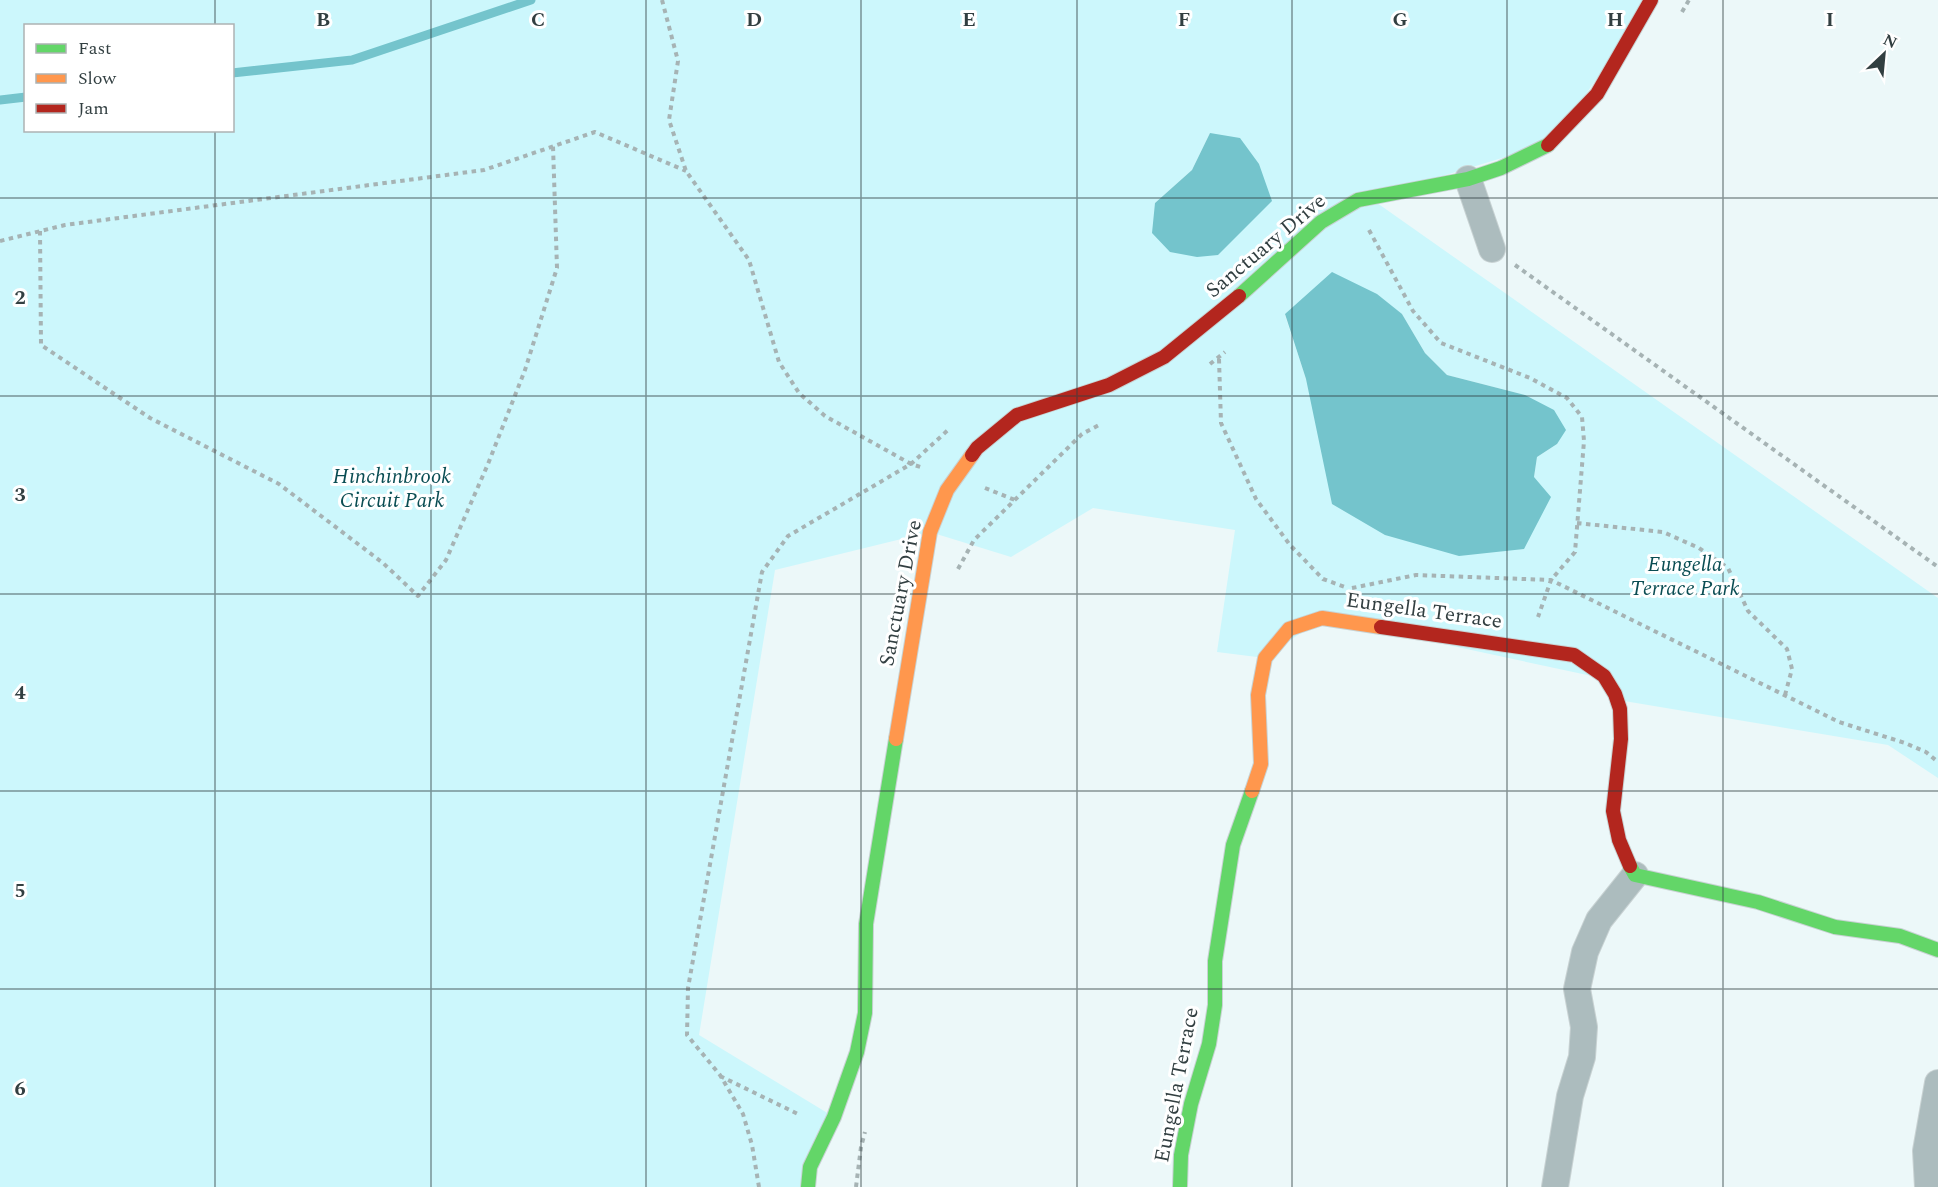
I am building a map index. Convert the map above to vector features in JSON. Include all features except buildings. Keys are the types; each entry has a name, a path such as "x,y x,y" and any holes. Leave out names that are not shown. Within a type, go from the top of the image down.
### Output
{"street":[{"name":"Sanctuary Drive","path":"808,1187 810,1167 834,1117 857,1052 865,1013 866,924 930,532 947,490 977,448 1017,415 1109,385 1164,357 1227,307 1321,222 1358,200 1468,179 1501,168 1552,143 1597,94 1651,0"},
{"path":"1468,179 1492,249"},
{"name":"Eungella Terrace","path":"1180,1187 1181,1155 1191,1104 1209,1044 1215,1005 1215,961 1233,845 1261,764 1258,695 1265,658 1289,629 1322,618 1574,655 1606,679 1618,700 1622,737 1613,802 1620,848 1635,875"},
{"path":"1555,1187 1570,1096 1582,1057 1584,1027 1577,989 1585,952 1599,920 1635,875 1758,902 1835,927 1900,936 1938,950"},
{"path":"1928,1187 1926,1151 1938,1083"}],"path":[{"path":"663,0 678,61 669,120 686,171 748,260 779,362 798,393 825,416 911,464 1015,500"},
{"path":"0,241 65,225 484,170 595,132 686,171"},
{"path":"40,231 41,345 150,418 279,483 383,563 418,596 446,560 488,464 525,370 558,268 553,146"},
{"path":"1358,200 1366,225 1413,311 1441,343 1530,378 1567,398 1582,417 1584,441 1575,552 1551,580 1528,648"},
{"path":"1492,249 1938,567"},
{"path":"1209,365 1233,345"},
{"path":"1219,359 1221,423 1256,499 1290,545 1323,579 1351,589 1416,575 1551,580 1839,722 1905,742 1926,752 1938,762"},
{"path":"957,571 974,540 1082,434 1109,419"},
{"path":"759,1187 752,1145 743,1114 720,1076 687,1035 688,988 762,572 788,536 911,464 951,427"},
{"path":"1577,523 1663,532 1699,548 1728,568 1748,611 1787,649 1792,669 1785,695"},
{"path":"720,1076 861,1147"},
{"path":"856,1187 861,1147 867,1126"}],"green space":[{"name":"Hinchinbrook Circuit Park","path":"0,0 1651,0 1552,143 1370,198 1938,598 1938,778 1888,745 1618,700 1606,679 1322,618 1265,658 1217,652 1235,530 1093,508 1011,557 930,532 775,570 699,1035 834,1117 808,1187 0,1187","holes":["1210,133 1197,257 1155,203 1192,170","1402,314 1425,353 1447,375 1525,395 1557,444 1537,457 1534,477 1306,379 1285,315"]}],"water":[{"path":"1210,133 1240,138 1259,164 1272,201 1218,255 1197,257 1170,252 1152,233 1155,203 1192,170"},
{"path":"1332,272 1377,294 1402,314 1425,353 1447,375 1525,395 1554,410 1566,430 1557,444 1537,457 1534,477 1551,497 1524,549 1459,556 1385,535 1332,504 1306,379 1285,314"}],"waterway":[{"path":"234,73 352,60 531,0"},
{"path":"0,100 24,97"}],"traffic: fast":[{"path":"1239,296 1321,222 1358,200 1468,179 1501,168 1548,145"},
{"path":"808,1187 810,1167 834,1117 857,1052 865,1013 866,924 896,739"},
{"path":"1180,1187 1181,1155 1191,1104 1209,1044 1215,1005 1215,961 1233,845 1252,791"},
{"path":"1630,866 1635,875 1758,902 1835,927 1900,936 1938,950"}],"traffic: slow":[{"path":"896,739 930,532 947,490 972,455"},
{"path":"1252,791 1261,764 1258,695 1265,658 1289,629 1322,618 1381,627"}],"traffic: jam":[{"path":"1548,145 1597,94 1651,0"},
{"path":"972,455 977,448 1017,415 1109,385 1164,357 1239,296"},
{"path":"1381,627 1574,655 1604,676 1615,694 1620,709 1621,739 1613,811 1619,840 1630,866"}],"park label":[{"name":"Eungella Terrace Park","path":"1685,577"}]}
